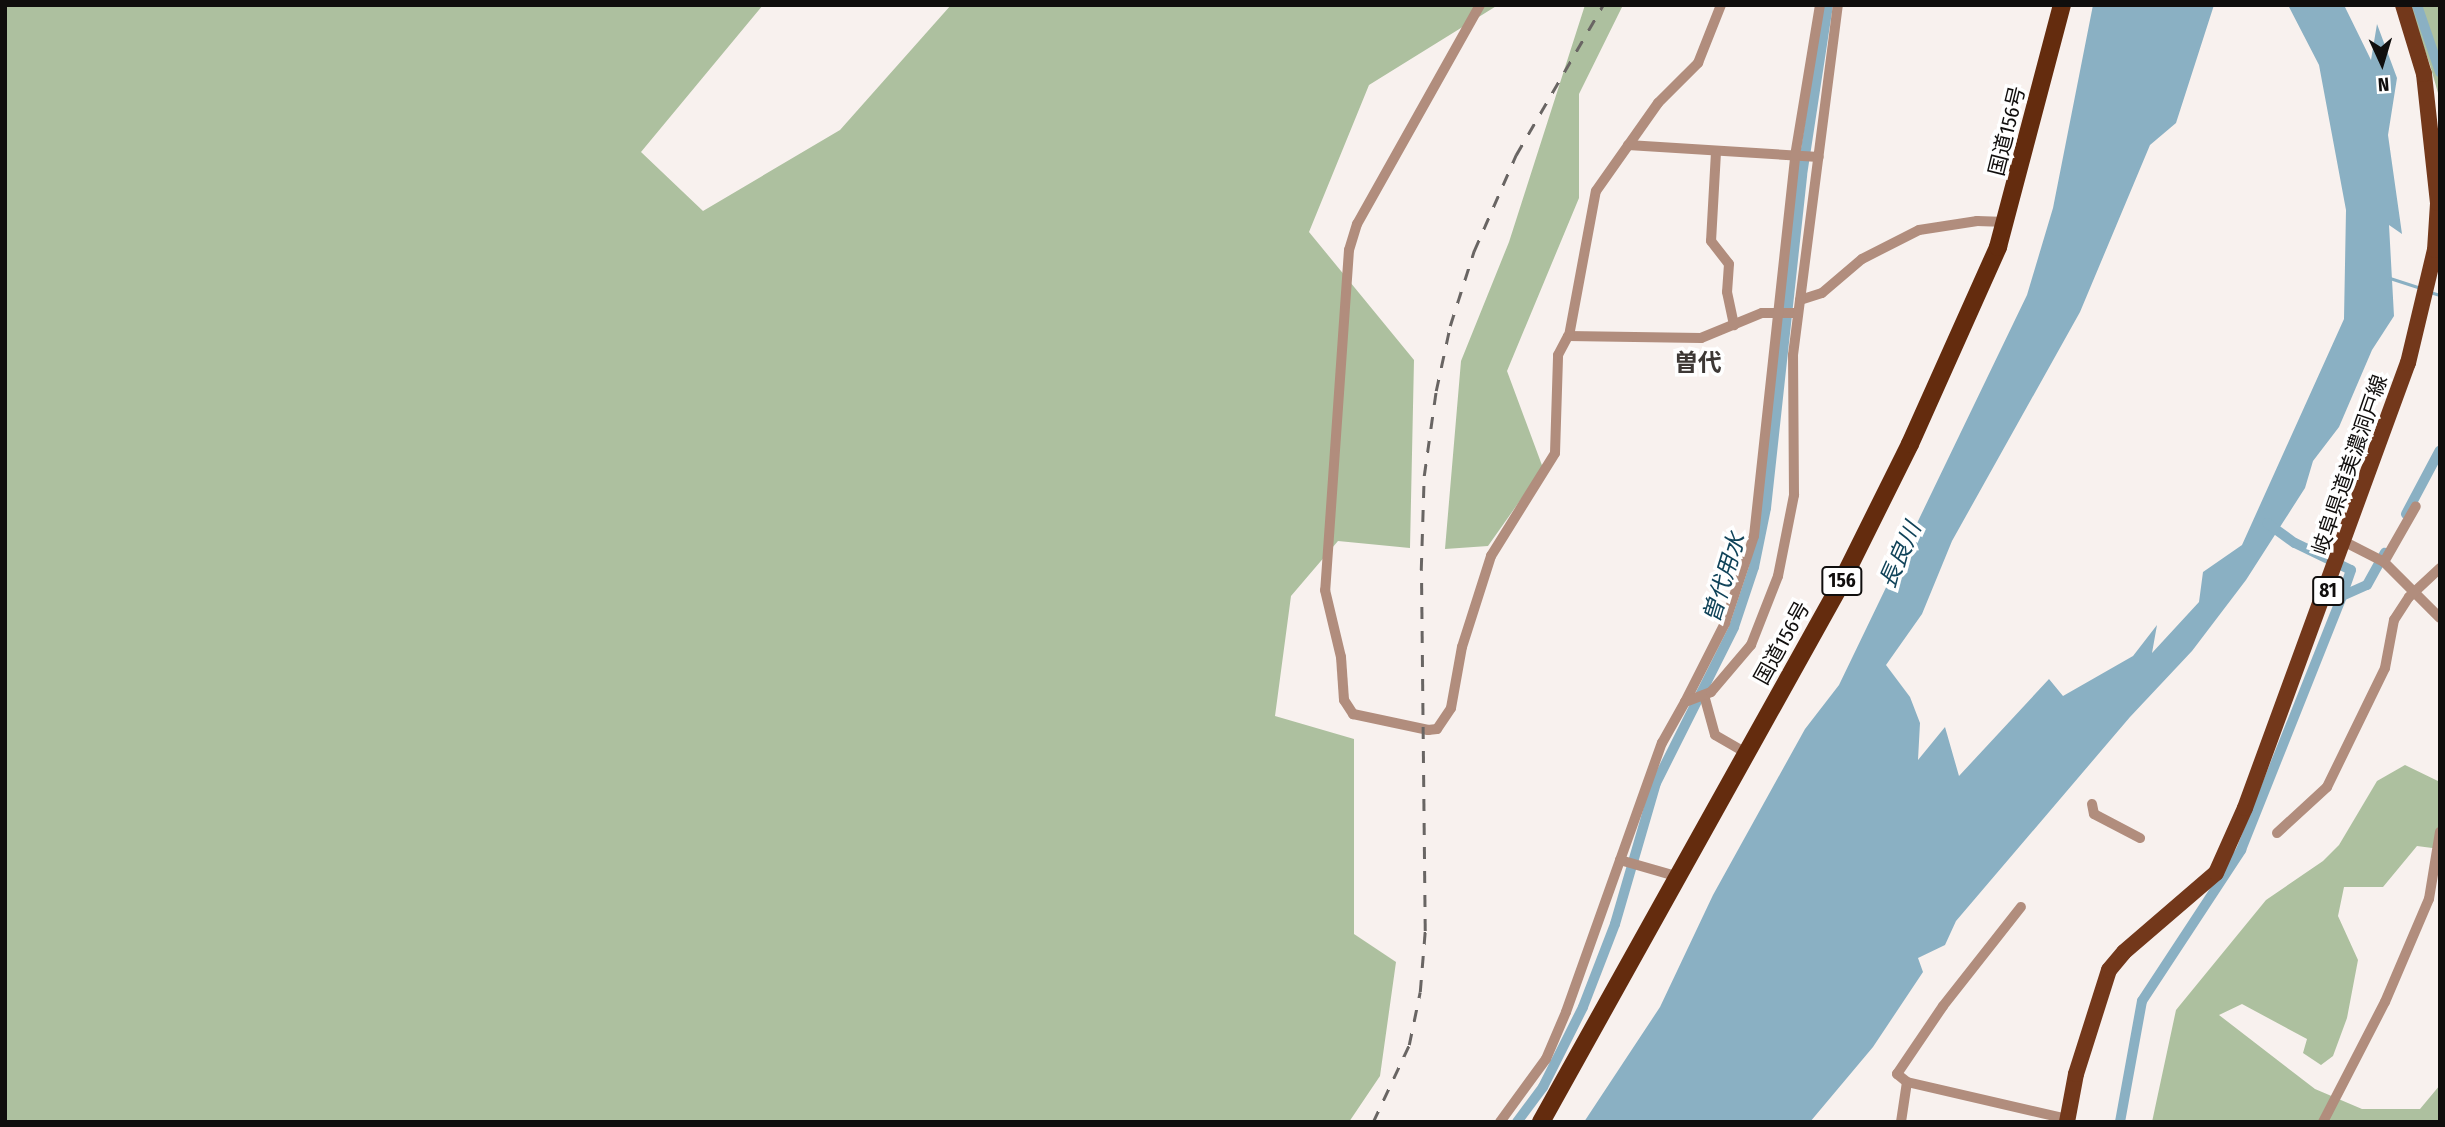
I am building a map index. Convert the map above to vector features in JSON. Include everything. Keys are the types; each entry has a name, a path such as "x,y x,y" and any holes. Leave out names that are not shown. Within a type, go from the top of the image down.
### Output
{"highway":[{"name":"国道156号","path":"1541,1122 1838,589 1910,444 2006,222 2062,5"}],"main road":[{"name":"岐阜県道美濃洞戸線","path":"2067,1120 2076,1074 2109,970 2124,952 2216,873 2243,825 2407,363 2437,251 2433,136 2424,74 2403,5"}],"street":[{"path":"1480,5 1362,214 1349,250 1325,590 1341,657 1344,700 1353,714 1428,730 1437,729 1451,708 1462,647 1491,556 1555,453 1558,355 1569,336 1592,203 1601,181 1658,103 1698,63 1721,5"},
{"path":"1500,1122 1545,1059 1628,861 1643,787 1695,699 1746,569 1780,397 1806,157 1825,27 1820,5"},
{"path":"1800,300 1806,157 1825,27 1838,5"},
{"path":"1628,145 1806,157"},
{"path":"1716,152 1711,241 1729,264 1727,292 1734,325"},
{"path":"1569,336 1701,338 1734,325 1788,312 1800,300 1822,293 1855,264 1919,230 1977,221 2006,222"},
{"path":"1695,699 1721,683 1751,645 1779,576 1794,495 1780,397 1788,312"},
{"path":"2380,559 2416,506"},
{"path":"2345,542 2380,559 2413,595 2440,618"},
{"path":"2277,833 2327,787 2385,668 2394,621 2413,595 2440,568"},
{"path":"1695,699 1715,735 1746,753"},
{"path":"2092,804 2094,814 2140,838"},
{"path":"2323,1122 2385,1002 2429,899 2440,832"},
{"path":"1628,861 1679,877"},
{"path":"2021,907 1942,1006 1897,1074 1907,1082 2067,1120"},
{"path":"1901,1122 1907,1082"}],"green space":[{"path":"5,5 763,5 641,152 703,211 840,130 951,5 1498,5 1369,85 1309,232 1414,360 1410,548 1338,541 1291,596 1275,716 1354,739 1354,934 1396,962 1380,1076 1349,1122 5,1122"},
{"path":"1585,5 1623,5 1579,94 1579,198 1507,371 1543,468 1488,546 1445,549 1461,361 1509,242"},
{"path":"2409,5 2440,5 2440,100 2430,65"},
{"path":"2405,765 2440,782 2440,849 2417,846 2383,887 2344,887 2338,916 2358,960 2347,1018 2333,1056 2321,1065 2303,1053 2307,1039 2242,1004 2219,1015 2315,1089 2362,1109 2420,1109 2440,1085 2440,1122 2152,1122 2176,1010 2266,900 2323,861 2339,845 2377,781"}],"water":[{"path":"2093,5 2214,5 2176,123 2150,145 2080,312 1952,541 1922,614 1886,665 1910,697 1920,723 1918,760 1945,727 1959,776 2049,679 2063,696 2133,656 2157,625 2152,653 2199,602 2203,572 2242,545 2344,319 2346,210 2319,65 2288,5 2344,5 2371,60 2377,24 2397,78 2388,135 2402,234 2389,225 2394,316 2372,350 2339,427 2313,461 2305,488 2246,580 2192,651 2130,717 1956,921 1945,945 1918,958 1923,972 1873,1047 1810,1122 1584,1122 1660,1007 1713,895 1805,729 1839,685 2027,295 2053,208"}],"waterway":[{"name":"曽代用水","path":"1517,1122 1543,1087 1583,1007 1615,924 1656,783 1734,627 1754,567 1766,508 1802,175 1828,5"},
{"path":"2417,5 2440,72"},
{"path":"2390,278 2420,288"},
{"path":"2430,292 2440,295"},
{"path":"2406,514 2440,450"},
{"path":"2267,523 2295,543 2351,570 2342,596"},
{"path":"2120,1122 2142,1001 2241,850 2342,596 2367,585 2385,553"}],"railway":[{"path":"1373,1122 1409,1045 1420,992 1425,931 1421,570 1424,476 1436,391 1450,326 1474,251 1516,155 1603,5"}],"district":[{"name":"曽代","path":"1698,364"}],"water label":[{"name":"長良川","path":"1900,555"}]}
